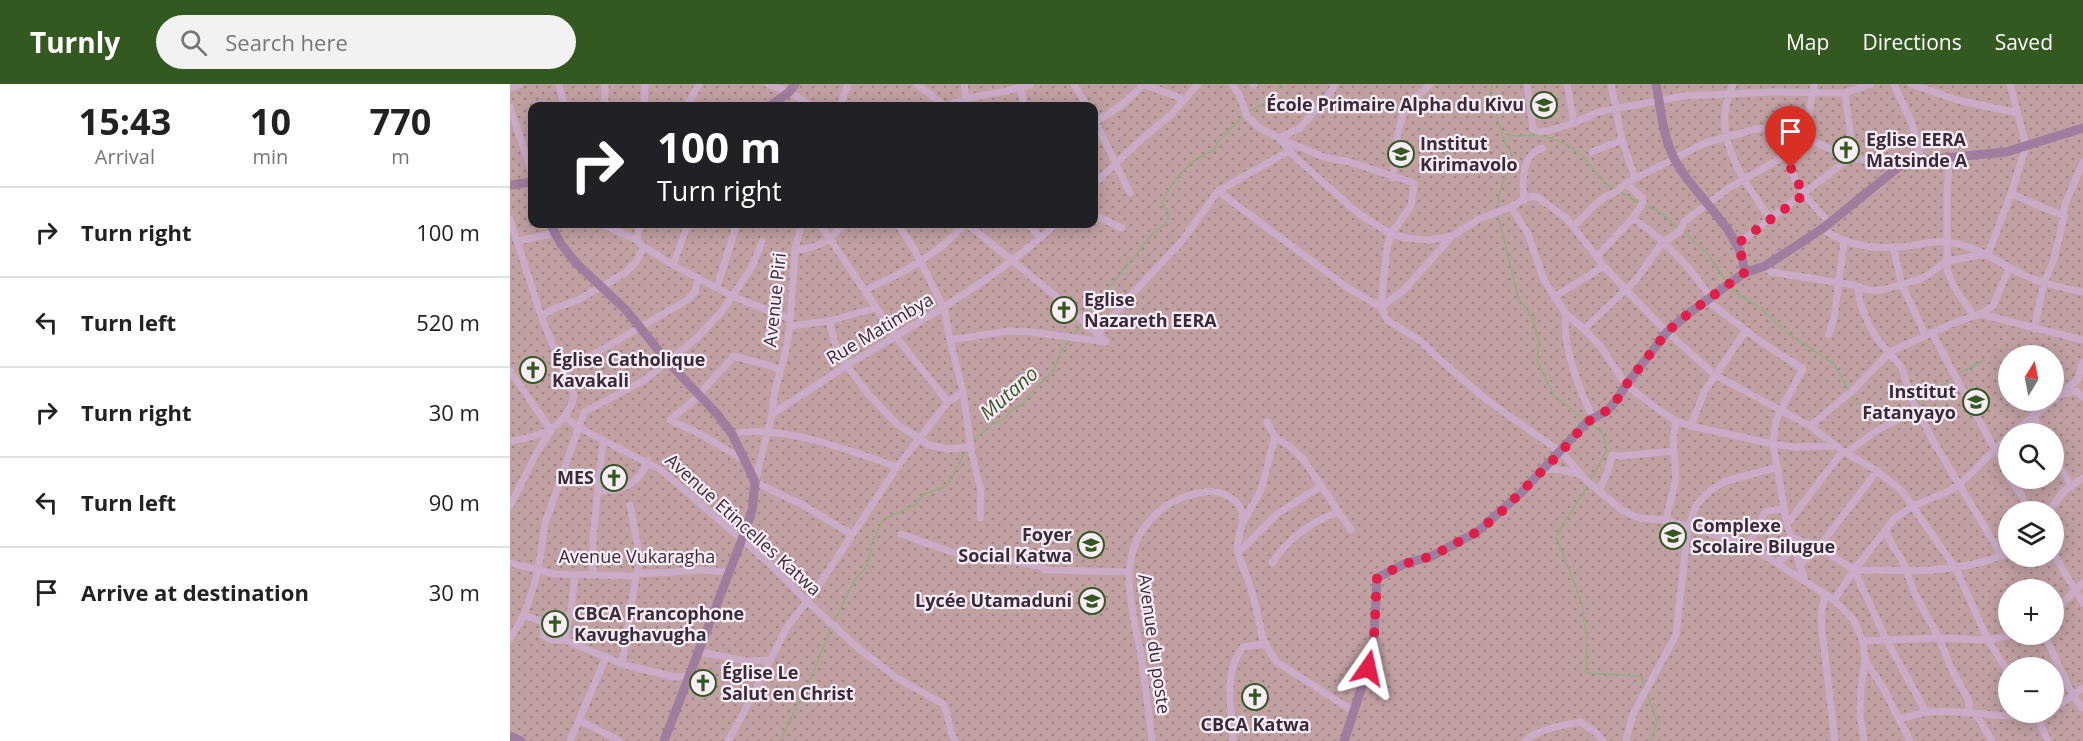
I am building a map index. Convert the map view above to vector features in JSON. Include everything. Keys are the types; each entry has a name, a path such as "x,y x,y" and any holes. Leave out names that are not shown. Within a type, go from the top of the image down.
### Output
{"street":[{"path":"510,88 520,84"},
{"path":"559,84 563,102"},
{"path":"605,84 605,102"},
{"path":"644,102 645,84"},
{"path":"689,102 699,84"},
{"path":"768,84 792,88 808,102"},
{"path":"841,102 848,84"},
{"path":"916,84 941,102"},
{"path":"964,84 966,100"},
{"path":"959,102 1031,84"},
{"path":"1074,84 1085,102"},
{"path":"1098,120 1123,104 1144,84 1184,99"},
{"path":"1098,180 1171,115 1198,84"},
{"path":"1232,84 1239,94 1247,116 1258,127 1324,157 1350,162 1414,183 1411,206 1391,234 1387,247 1381,308 1387,320 1421,341 1488,401 1561,452 1597,490 1631,515 1639,518 1666,520 1748,545 1834,600 1853,618 1863,641 1865,660 1860,716 1864,741"},
{"path":"1279,138 1300,128 1331,92 1335,84"},
{"path":"1393,178 1398,134 1404,115 1411,102 1424,93 1430,84"},
{"path":"1527,84 1533,129 1540,132 1574,123 1598,112 1684,96 1730,94 1772,88 1813,93 1845,93 1871,84"},
{"path":"1567,84 1574,123"},
{"path":"1611,84 1622,140 1635,178"},
{"path":"1656,84 1664,129 1673,158 1737,244 1744,263 1744,273"},
{"path":"1733,84 1726,106 1725,137 1745,180 1770,218"},
{"path":"1805,138 1814,84"},
{"path":"1894,84 1912,124 1922,160"},
{"path":"1911,84 1957,100 2018,113"},
{"path":"1988,254 2026,146 2010,84"},
{"path":"1020,86 1023,102"},
{"path":"775,102 792,88"},
{"path":"1845,93 1850,132 1850,158"},
{"path":"510,107 528,161"},
{"path":"1574,226 1606,196 1635,178 1705,143 1756,129 1767,128 1789,133 1850,158 1901,165 1922,160 2006,152 2083,130"},
{"path":"1098,130 1115,164 1121,171 1130,193"},
{"path":"1789,133 1788,154 1792,174 1826,225 1844,242 1860,246 1893,248 1947,242 1988,254 2008,268 2044,283 2083,292"},
{"path":"1279,138 1289,152 1359,214 1391,234 1406,238 1430,240 1452,236 1524,200 1534,196 1539,198 1574,226 1604,266 1625,289 1667,332 1715,375 1810,426 1844,452 1878,471 1902,491 1956,569 1988,640 1999,657"},
{"path":"1592,152 1622,140"},
{"path":"1524,200 1524,170 1531,155 1543,148"},
{"path":"1098,334 1182,241 1218,190 1289,152"},
{"path":"1584,329 1645,269 1662,243 1680,231 1684,221 1706,203 1788,154"},
{"path":"1737,244 1850,158"},
{"path":"1950,158 1946,261 1954,287 1977,315 2034,329 2058,332 2083,340"},
{"path":"2034,329 2044,283 2054,259 2064,207 2083,162"},
{"path":"1344,741 1368,668 1374,637 1377,578 1404,564 1432,556 1477,532 1521,494 1591,418 1608,410 1667,332 1744,273 1765,266 1826,225 1901,165"},
{"path":"510,185 528,183"},
{"path":"1597,256 1633,218 1643,199 1621,187"},
{"path":"1218,190 1348,288 1381,308"},
{"path":"2011,194 2064,216"},
{"path":"1511,207 1528,234 1544,280 1554,297 1566,314 1601,347 1626,385 1676,420 1691,426 1794,447 1836,446"},
{"path":"1098,217 1122,228"},
{"path":"1633,218 1688,266 1708,299 1746,330 1803,369 1780,411 1776,421 1773,444 1787,524 1805,580"},
{"path":"510,219 542,316 574,395 565,417 551,430 537,452 510,506"},
{"path":"518,242 547,235 551,228"},
{"path":"553,228 576,263 626,310 667,361 732,434 755,482 801,504 851,534"},
{"path":"610,228 637,240 673,265 790,323 829,321 876,308"},
{"path":"637,240 639,228"},
{"path":"673,265 687,228"},
{"path":"717,287 736,228"},
{"name":"Avenue Piri","path":"772,414 790,323 795,250 800,228"},
{"path":"823,228 896,337 948,402"},
{"path":"795,250 818,246 840,228"},
{"path":"900,228 921,262 944,308 963,392 971,447 981,490 980,518"},
{"path":"865,290 921,262 962,228"},
{"path":"950,340 1009,331 1106,342 1012,260 971,228"},
{"path":"1032,228 1040,238"},
{"name":"Rue Matimbya","path":"772,414 944,308 1012,260 1051,228"},
{"path":"1381,308 1405,289 1452,236"},
{"path":"510,639 524,615 538,571 545,524 584,412 645,380 697,338 722,311 752,267 762,242"},
{"path":"1829,334 1834,318 1844,242"},
{"path":"542,316 555,308 578,300 625,273 636,262 644,247"},
{"path":"1893,248 1902,285 1998,453"},
{"path":"1765,266 1771,272 1872,291 1902,285 1928,275 1946,261 1988,254"},
{"path":"1554,297 1604,266"},
{"path":"1810,426 1850,394 1890,352 1977,315 1995,302 2008,268"},
{"path":"565,371 687,300 695,292 698,278"},
{"path":"1858,287 1860,303 1870,327 1902,368 1915,406 1932,440 1960,484 1980,523 1998,545"},
{"path":"1566,314 1571,361 1591,418"},
{"path":"829,321 831,333 847,366 870,396 897,423 929,445 948,448 971,447"},
{"path":"1691,426 1704,392 1746,330"},
{"path":"744,460 700,434 670,420 693,401 734,356 780,370"},
{"path":"2064,391 2078,379 2083,362"},
{"path":"510,371 551,430"},
{"path":"2078,379 2083,395"},
{"path":"728,741 787,627 807,601 897,466 948,402 963,392"},
{"path":"2064,394 2076,392 2083,395"},
{"path":"1787,524 1844,452 1915,406"},
{"path":"2025,423 2039,411"},
{"path":"664,741 752,511 755,482 772,414"},
{"path":"2034,415 2038,423"},
{"name":"Avenue Etincelles Katwa","path":"565,417 603,441 648,462 681,485 858,648 897,678 943,704 948,712 950,733 955,741"},
{"path":"1666,520 1676,479 1673,438 1676,420"},
{"path":"1267,422 1275,437 1303,459 1352,530"},
{"path":"510,441 530,438 551,430"},
{"path":"732,434 769,431 824,444 897,466"},
{"path":"1275,437 1261,490 1242,524 1237,546 1238,553 1251,587 1266,644 1277,662 1353,711"},
{"path":"593,575 593,537 603,441"},
{"path":"1834,600 1854,570 1895,518 1913,506 1960,484 1998,447"},
{"path":"1597,490 1608,471 1612,455 1674,451"},
{"path":"598,491 618,490 630,485 638,479 648,462"},
{"path":"1626,741 1633,714 1676,635 1688,527 1697,504 1709,491 1736,477 1778,467"},
{"path":"1542,470 1568,471 1585,479"},
{"path":"1799,566 1819,548 1878,471"},
{"path":"2064,472 2071,486"},
{"path":"2055,501 2083,478"},
{"path":"1238,553 1277,514 1320,486"},
{"name":"Avenue du poste","path":"1152,741 1129,591 1129,564 1134,545 1142,530 1160,509 1174,500 1206,490 1217,491 1239,504 1242,524"},
{"path":"622,663 637,574 638,548 630,505"},
{"path":"1748,545 1767,511 1784,509"},
{"path":"1272,563 1294,537 1310,525 1338,512"},
{"path":"1666,520 1674,527 1685,547"},
{"path":"1886,531 1902,560 1915,594 1939,638 1952,670 1970,701 1972,713 1992,741"},
{"path":"901,534 960,555 1040,566 1044,570 1129,572"},
{"path":"1791,537 1819,548 1854,570 1956,569 1998,556"},
{"path":"1777,563 1794,549"},
{"name":"Avenue Vukaragha","path":"510,563 538,571 575,575 665,574 702,570 729,573"},
{"path":"2061,567 2083,603"},
{"path":"1854,570 1886,639 1926,712"},
{"path":"565,640 575,575"},
{"path":"2064,602 2083,583"},
{"path":"1825,595 1821,614 1822,630 1835,741"},
{"path":"524,615 543,622 543,636 547,639 565,640 622,663 674,677 689,676"},
{"path":"1863,641 1939,638 1988,640 1998,638"},
{"path":"1233,741 1230,720 1230,670 1236,656 1243,648 1266,644"},
{"path":"2049,645 2073,696 2083,708"},
{"path":"699,652 746,661 769,660"},
{"path":"570,741 606,657"},
{"path":"1865,660 1884,688 1910,741"},
{"path":"2064,702 2083,688"},
{"path":"1900,719 1926,712 1998,715"},
{"path":"579,720 620,741"},
{"path":"1525,741 1536,734 1558,726 1580,722 1594,731 1603,741"},
{"path":"2040,723 2048,741"},
{"path":"510,736 521,741"}],"shaded area":[{"path":"510,84 2083,84 2083,741 510,741"}],"waterway":[{"name":"Mutano","path":"1249,111 1264,104 1281,84"},
{"path":"1492,84 1490,94 1506,146 1512,156 1511,166 1500,192 1498,210"},
{"name":"Mutano","path":"1085,318 1130,261 1168,220 1168,211 1162,203 1177,178 1190,164 1215,150 1217,143 1243,116"},
{"path":"1505,134 1538,135 1565,144 1580,154 1603,181 1614,189"},
{"path":"1621,192 1640,204"},
{"path":"1644,206 1662,214 1677,228"},
{"path":"1498,215 1518,297 1533,319 1539,342 1537,361 1554,395 1585,421"},
{"path":"1684,231 1708,255 1727,282"},
{"path":"1732,288 1761,308 1783,330 1834,364 1848,389"},
{"name":"Mutano","path":"1074,335 1081,324"},
{"name":"Mutano","path":"973,441 991,425 1004,419 1013,409 1023,404 1053,371 1062,350 1071,339"},
{"path":"1958,374 1984,360"},
{"path":"1917,404 1954,377"},
{"path":"1852,396 1856,403 1885,410 1900,411 1913,407"},
{"path":"1590,481 1607,450 1602,432 1591,425"},
{"name":"Mutano","path":"833,623 856,578 867,566 870,546 884,519 915,505 923,495 944,487 950,481 965,452"},
{"path":"1588,485 1556,536 1582,604 1587,636 1586,673 1641,676 1645,686"},
{"name":"Mutano","path":"780,741 815,669 831,627"},
{"path":"1647,693 1657,721 1651,741"}],"place":[{"name":"École Primaire Alpha du Kivu","path":"1544,105"},
{"name":"Eglise EERA Matsinde A","path":"1846,150"},
{"name":"Institut Kirimavolo","path":"1401,154"},
{"name":"Eglise Nazareth EERA","path":"1064,310"},
{"name":"Église Catholique Kavakali","path":"533,370"},
{"name":"Institut Fatanyayo","path":"1976,402"},
{"name":"MES","path":"614,478"},
{"name":"Complexe Scolaire Bilugue","path":"1673,536"},
{"name":"Foyer Social Katwa","path":"1091,545"},
{"name":"Lycée Utamaduni","path":"1092,601"},
{"name":"CBCA Francophone Kavughavugha","path":"555,624"},
{"name":"Église Le Salut en Christ","path":"703,683"},
{"name":"CBCA Katwa","path":"1255,697"}],"route":[{"path":"1368,668 1374,637 1377,578 1404,564 1432,556 1477,532 1521,494 1547,463 1561,452 1589,420 1608,410 1667,332 1744,273 1742,254 1737,244 1805,194 1792,174 1791,168"}]}
